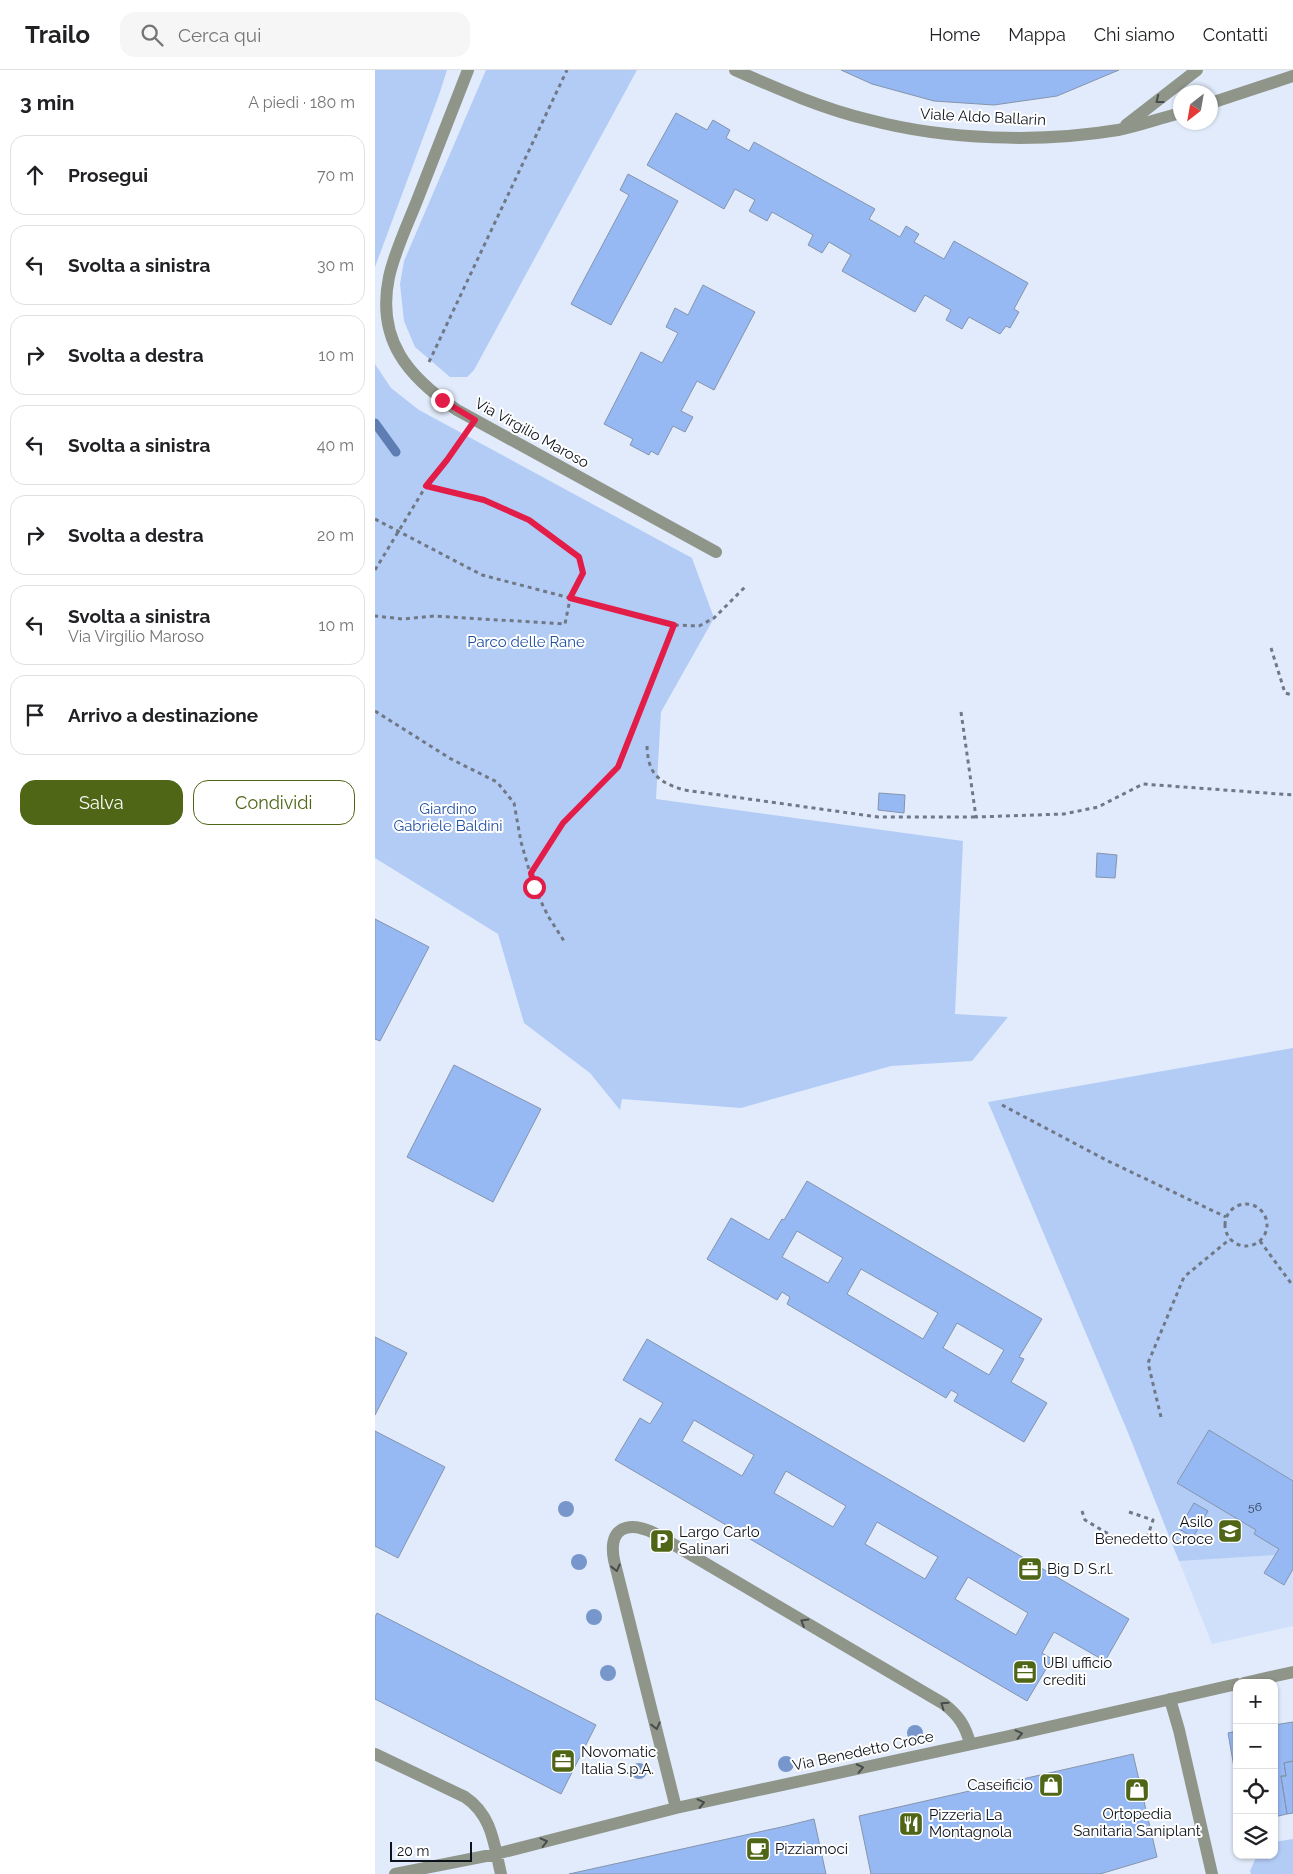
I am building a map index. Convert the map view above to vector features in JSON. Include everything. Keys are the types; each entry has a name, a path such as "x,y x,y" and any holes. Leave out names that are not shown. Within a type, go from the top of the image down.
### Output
{"street":[{"name":"Via Virgilio Maroso","path":"468,70 400,244 389,278 387,309 389,325 393,340 404,363 420,381 442,400 475,420 716,552"},
{"name":"Viale Aldo Ballarin","path":"735,70 841,112 868,120 948,134 1019,137 1085,134 1120,129 1173,115"},
{"name":"Viale Aldo Ballarin","path":"1120,129 1197,70"},
{"path":"1218,101 1293,76"},
{"path":"676,1808 614,1560 612,1544 621,1529 627,1526 638,1527 654,1533 944,1704 958,1716 967,1733 970,1744"},
{"path":"1262,1679 1293,1672"},
{"name":"Via Benedetto Croce","path":"395,1874 497,1854 676,1808 1233,1685"},
{"path":"1170,1700 1179,1730 1211,1874"},
{"path":"375,1754 472,1801 488,1822 501,1874"}],"path":[{"path":"420,381 567,70"},
{"path":"375,570 426,486 475,420"},
{"path":"375,616 403,619 434,616 565,624 570,598 583,573 579,557 529,520 484,500 426,486"},
{"path":"375,519 482,576 674,625 699,626 714,618 747,585"},
{"path":"531,873 563,823 618,767 674,625"},
{"path":"1271,648 1285,693 1293,695"},
{"path":"375,711 451,759 497,782 514,803 521,842 534,887 548,916 564,941"},
{"path":"961,712 975,817"},
{"path":"647,746 647,762 651,770 669,786 684,790 844,814 878,817 975,817 1064,814 1099,807 1143,784 1293,795"},
{"path":"1003,1105 1108,1161 1226,1217"},
{"path":"1242,1204 1255,1206 1261,1210 1268,1222 1265,1236 1255,1245 1241,1246 1229,1239 1225,1228 1226,1217 1235,1206 1242,1204"},
{"path":"1161,1417 1148,1363 1184,1277 1229,1239"},
{"path":"1261,1241 1293,1286"},
{"path":"1082,1511 1085,1520 1120,1541 1131,1539"},
{"path":"1129,1512 1153,1520 1148,1535"}],"shaded area":[{"name":"Asilo Benedetto Croce","path":"1282,1372 1293,1378 1293,1626 1212,1644 1129,1435"}],"green space":[{"path":"375,70 447,70 375,267"},
{"path":"486,70 637,70 474,370 467,377 450,377 415,347 404,321 400,284 404,261"},
{"name":"Parco delle Rane","path":"375,364 391,388 419,410 692,558 714,618 661,712 656,799 963,841 955,1014 1008,1017 972,1061 891,1066 741,1108 622,1099 620,1110 590,1073 524,1023 498,934 375,858"},
{"path":"1293,1048 1293,1481 1209,1430 1177,1483 1256,1530 1279,1549 1275,1555 1179,1561 1129,1435 988,1102"},
{"path":"1293,1839 1293,1874 1251,1874 1250,1871 1255,1859 1278,1859 1278,1841"}],"building":[{"path":"841,70 1119,70 1057,96 994,105 934,101 872,84"},
{"path":"676,113 707,130 713,120 730,130 726,138 749,151 754,142 875,209 869,219 900,237 906,226 919,234 914,242 944,259 954,241 1028,283 1014,309 1019,312 1010,328 1006,326 1000,334 969,317 962,329 946,320 951,310 925,295 915,312 842,271 851,255 829,242 822,253 808,245 813,235 772,212 767,221 749,211 755,200 735,189 724,209 647,165"},
{"path":"628,174 678,201 611,325 571,304 629,195 620,190"},
{"path":"703,285 755,312 714,390 697,381 681,411 693,417 685,432 673,426 658,455 651,451 649,455 630,445 633,439 604,424 641,352 662,363 678,333 666,327 675,308 688,315"},
{"path":"879,793 905,795 904,813 878,810"},
{"path":"1097,853 1117,855 1115,878 1096,877"},
{"path":"375,919 429,947 380,1041 375,1039"},
{"path":"454,1065 541,1109 493,1202 407,1157"},
{"path":"807,1181 1042,1319 1019,1357 1024,1359 1011,1382 1047,1403 1024,1442 954,1401 958,1394 951,1390 946,1398 787,1304 790,1297 782,1292 777,1300 707,1259 731,1218 769,1240 782,1219 784,1220","holes":["797,1231 843,1258 828,1283 782,1257","861,1269 938,1313 923,1339 847,1294","957,1323 1004,1350 989,1375 943,1348"]},
{"path":"375,1337 407,1353 375,1415"},
{"path":"647,1339 1129,1619 1105,1661 1054,1632 1042,1653 1052,1659 1027,1701 615,1460 640,1418 650,1424 663,1403 623,1380","holes":["694,1420 754,1455 742,1476 682,1441","786,1471 846,1506 833,1527 774,1493","877,1522 938,1557 925,1579 865,1544","968,1577 1028,1613 1016,1635 955,1599"]},
{"path":"1209,1430 1293,1481 1293,1569 1284,1585 1264,1573 1279,1549 1254,1534 1256,1530 1177,1483"},
{"path":"375,1431 445,1467 398,1558 375,1546"},
{"path":"1194,1503 1208,1511 1193,1537 1179,1529"},
{"path":"377,1613 596,1725 561,1794 375,1699 375,1617"},
{"path":"1293,1722 1293,1761 1284,1763 1286,1776 1281,1776 1287,1814 1278,1816 1278,1769 1278,1724"},
{"path":"1233,1732 1233,1761 1228,1733"},
{"path":"1133,1754 1157,1857 1100,1874 871,1874 859,1816"},
{"path":"1293,1761 1293,1813 1287,1814 1281,1776 1286,1776 1284,1763"},
{"path":"814,1819 826,1874 569,1874 786,1826"}],"waterway":[{"path":"375,423 396,452"}],"place":[{"name":"Asilo Benedetto Croce","path":"1230,1531"},
{"name":"Largo Carlo Salinari","path":"662,1541"},
{"name":"Big D S.r.l.","path":"1030,1569"},
{"name":"UBI ufficio crediti","path":"1025,1672"},
{"name":"Novomatic Italia S.p.A.","path":"563,1761"},
{"name":"Caseificio","path":"1051,1785"},
{"name":"Ortopedia Sanitaria Saniplant","path":"1137,1790"},
{"name":"Pizzeria La Montagnola","path":"911,1824"},
{"name":"Pizziamoci","path":"758,1849"}],"route":[{"path":"442,400 475,420 426,486 484,500 529,520 579,557 583,573 570,598 674,625 618,767 563,823 531,873 534,887"}],"park label":[{"name":"Giardino Gabriele Baldini","path":"448,818"}]}
